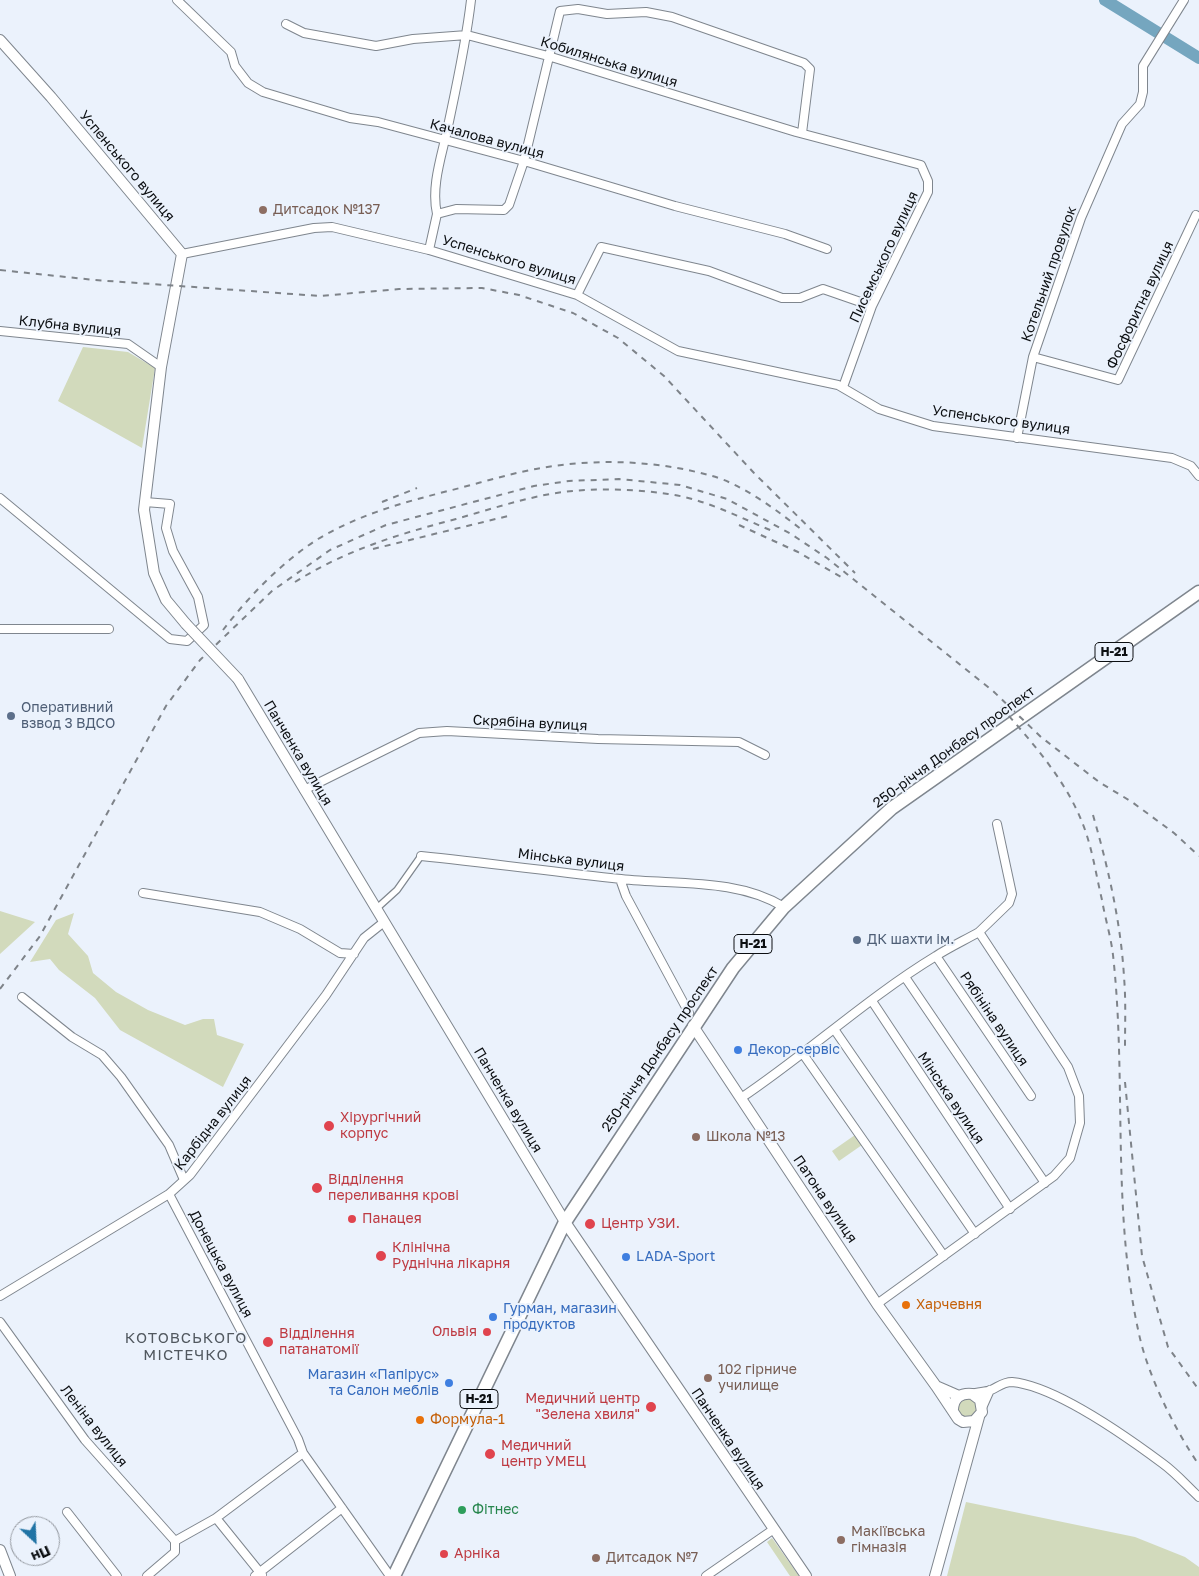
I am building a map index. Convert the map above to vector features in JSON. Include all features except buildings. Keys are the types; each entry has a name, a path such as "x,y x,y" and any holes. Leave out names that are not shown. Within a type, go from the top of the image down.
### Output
{"main road":[{"name":"250-річчя Донбасу проспект","path":"392,1576 565,1222 733,968 784,907 892,808 1199,592"}],"street":[{"name":"Качалова вулиця","path":"178,0 231,52 235,66 248,83 263,92 350,118 378,122 524,161 675,206 786,234 827,249"},
{"path":"429,250 437,214 434,202 467,35 471,0"},
{"name":"Котельний провулок","path":"1017,438 1033,357 1081,218 1122,124 1140,104 1143,92 1143,66 1184,0"},
{"path":"437,214 456,209 504,210 509,205 524,161 560,11 578,9 606,14 646,12 672,17 804,64 810,69 802,133"},
{"name":"Кобилянська вулиця","path":"286,24 304,34 376,46 413,39 467,35 548,56 802,133 921,166"},
{"name":"Успенського вулиця","path":"0,40 51,96 182,254 314,228 332,227 429,250 576,295 678,351 844,387 879,409 933,426 1172,458 1191,466 1199,476"},
{"name":"Писемського вулиця","path":"844,387 872,306 928,192 928,181 921,166"},
{"name":"Фосфоритна вулиця","path":"1033,357 1118,380 1196,215"},
{"path":"576,295 601,247 709,271 782,298 800,298 823,290 872,306"},
{"name":"Панченка вулиця","path":"182,254 161,367 144,502 154,573 166,600 238,679 565,1222 806,1576"},
{"name":"Клубна вулиця","path":"0,331 128,344 161,367"},
{"path":"0,498 170,639 187,641 204,625 198,597 173,551 166,528 170,504 144,502"},
{"path":"0,629 109,629"},
{"name":"Скрябіна вулиця","path":"304,790 419,733 428,732 447,731 598,739 739,742 765,755"},
{"path":"741,1098 905,977 936,956 979,932 1009,904 1012,894 998,824"},
{"name":"Мінська вулиця","path":"376,909 397,890 421,856 620,879 741,889 772,900 784,907"},
{"path":"620,879 626,896 689,1012"},
{"path":"142,893 260,912 300,929 340,953 354,954"},
{"name":"Карбідна вулиця","path":"0,1296 169,1194 184,1180 285,1051 364,938 384,922"},
{"path":"877,1304 1045,1183 1070,1158 1080,1123 1079,1096 1064,1061 979,932"},
{"name":"Рябініна вулиця","path":"936,956 1031,1096"},
{"path":"905,977 1045,1183"},
{"path":"22,997 72,1037 102,1056 121,1077 169,1145 184,1180"},
{"name":"Мінська вулиця","path":"872,1001 1010,1209"},
{"name":"Патона вулиця","path":"693,1026 877,1304 953,1409"},
{"path":"834,1029 975,1234"},
{"path":"802,1054 944,1256"},
{"name":"Донецька вулиця","path":"169,1194 246,1338 298,1439 303,1454 392,1576"},
{"name":"Леніна вулиця","path":"0,1322 85,1440 175,1541"},
{"path":"972,1394 980,1400 981,1413 974,1421 963,1422 958,1419 953,1409 955,1400 960,1396 990,1390 1003,1383 1011,1382 1029,1386 1058,1398 1100,1422 1164,1464 1199,1497"},
{"path":"936,1386 960,1396"},
{"path":"935,1576 968,1454 990,1390"},
{"path":"963,1422 968,1438 968,1454"},
{"path":"147,1576 175,1552 175,1541 216,1518 303,1454"},
{"path":"216,1518 259,1575 342,1508"},
{"path":"67,1512 117,1576"},
{"path":"706,1576 774,1529"},
{"path":"0,1550 10,1576"}],"green space":[{"path":"83,347 128,352 155,368 142,448 58,401"},
{"path":"0,911 35,922 0,954"},
{"path":"74,913 68,934 88,956 93,973 116,992 148,1010 185,1025 203,1019 214,1019 217,1035 244,1044 223,1087 120,1030 95,998 59,970 50,959 30,962 56,920"},
{"path":"855,1135 862,1145 839,1161 832,1151"},
{"path":"967,1398 974,1401 977,1408 974,1415 967,1418 960,1415 957,1408 960,1401"},
{"path":"966,1502 1135,1537 1185,1557 1199,1567 1199,1576 947,1576"},
{"path":"772,1538 799,1576 790,1576 767,1542"}],"waterway":[{"path":"1105,0 1199,58"}],"railway":[{"path":"0,270 95,280 320,296 399,289 482,288 519,295 573,313 618,338 664,376 754,473 855,573"},
{"path":"223,630 255,592 279,569 318,539 350,522 400,504 504,476 558,465 624,462 669,467 712,476 747,492 802,530"},
{"path":"0,989 40,936 166,706 200,660 272,591 330,550 386,525 534,486 569,481 619,479 680,485 727,499 791,534 827,558 993,691 1041,737 1099,782 1132,802 1174,833 1199,856"},
{"path":"382,502 417,488"},
{"path":"295,582 353,552 393,537 519,501 572,491 620,490 682,496 723,510 775,532"},
{"path":"373,549 508,516"},
{"path":"739,525 798,552 841,577"},
{"path":"1001,707 1057,776 1075,806 1091,851 1113,955 1119,1050 1122,1192 1130,1287 1139,1334 1149,1367 1163,1402 1199,1465"},
{"path":"1093,815 1109,875 1120,936 1125,986 1125,1047"},
{"path":"1125,1082 1142,1256 1168,1347 1199,1390"}],"place":[{"name":"Дитсадок №137","path":"263,210"},
{"name":"Оперативний взвод 3 ВДСО","path":"11,716"},
{"name":"ДК шахти ім.","path":"857,940"},
{"name":"Декор-сервіс","path":"738,1050"},
{"name":"Хірургічний корпус","path":"329,1126"},
{"name":"Школа №13","path":"696,1137"},
{"name":"Відділення переливання крові","path":"317,1188"},
{"name":"Панацея","path":"352,1219"},
{"name":"Центр УЗИ.","path":"590,1224"},
{"name":"Клінічна Руднічна лікарня","path":"381,1256"},
{"name":"LADA-Sport","path":"626,1257"},
{"name":"Харчевня","path":"906,1305"},
{"name":"Гурман, магазин продуктов","path":"493,1317"},
{"name":"Ольвія","path":"487,1332"},
{"name":"Відділення патанатомії","path":"268,1342"},
{"name":"102 гірниче училище","path":"708,1378"},
{"name":"Магазин «Папірус» та Салон меблів","path":"449,1383"},
{"name":"Медичний центр \"Зелена хвиля\"","path":"651,1407"},
{"name":"Формула-1","path":"420,1420"},
{"name":"Медичний центр УМЕЦ","path":"490,1454"},
{"name":"Фітнес","path":"462,1510"},
{"name":"Макіївська гімназія","path":"841,1540"},
{"name":"Арніка","path":"444,1554"},
{"name":"Дитсадок №7","path":"596,1558"}],"district":[{"name":"КОТОВСЬКОГО МІСТЕЧКО","path":"186,1346"}]}
